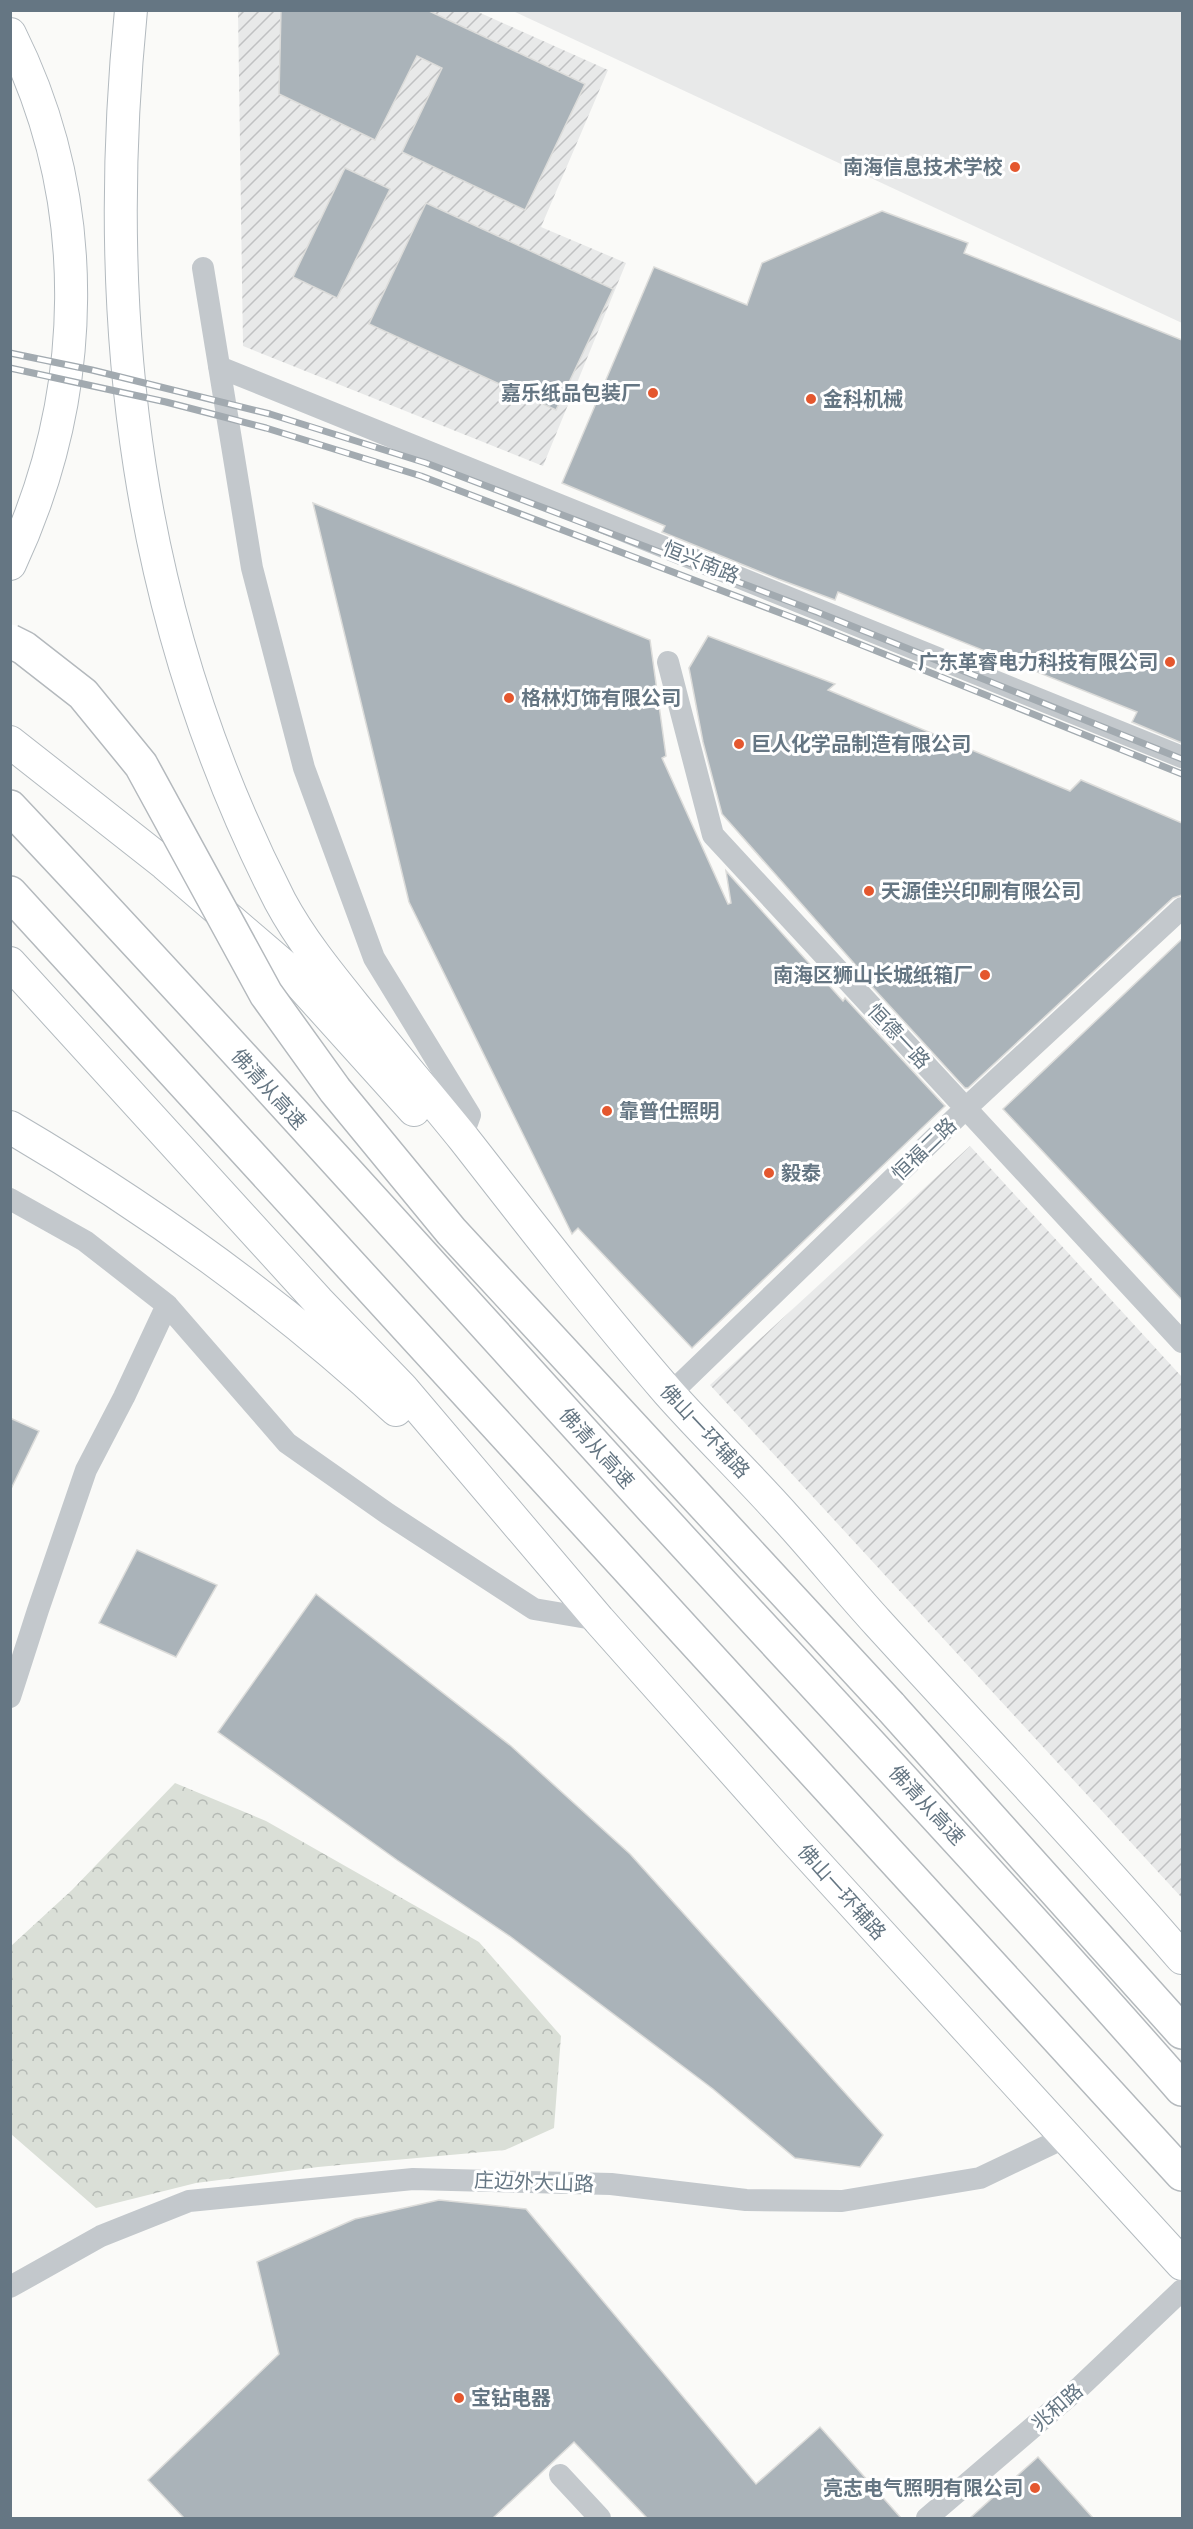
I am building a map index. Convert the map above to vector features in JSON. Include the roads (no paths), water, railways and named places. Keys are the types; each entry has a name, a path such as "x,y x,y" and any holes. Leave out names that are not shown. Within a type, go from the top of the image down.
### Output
{"highway":[{"path":"10,641 24,648 83,694 141,765 266,994 335,1090 451,1231 962,1783 1182,2032"},
{"name":"佛清从高速","path":"10,807 167,975 655,1512 1016,1901 1182,2089"},
{"path":"10,892 1182,2174"}],"main road":[{"path":"130,10 122,95 120,195 123,318 128,382 139,470 155,552 188,676 228,785 282,904 315,957 462,1137 546,1246"},
{"path":"10,34 46,121 58,161 70,244 72,312 66,384 56,431 36,500 10,564"},
{"path":"10,742 165,864 285,967 448,1147 546,1246"},
{"path":"10,963 318,1301 402,1388 509,1514"},
{"path":"10,1127 114,1191 193,1246 319,1341 380,1394 509,1514"},
{"path":"10,1138 73,1166"},
{"name":"佛山一环辅路","path":"546,1246 670,1394 785,1517 877,1622 1131,1899 1182,1958"},
{"name":"佛山一环辅路","path":"509,1514 599,1620 1182,2264"}],"street":[{"path":"203,268 252,568 304,768 374,958 470,1115 462,1137"},
{"name":"恒兴南路","path":"219,367 1182,757"},
{"name":"恒德一路","path":"668,662 713,835 1182,1342"},
{"name":"恒福二路","path":"670,1394 966,1108 1182,908"},
{"path":"10,1199 85,1241 166,1305 287,1443 388,1514 534,1609 599,1620"},
{"path":"10,1697 86,1470 124,1397 166,1305"},
{"name":"庄边外大山路","path":"10,2287 100,2236 189,2201 413,2179 611,2184 746,2200 842,2201 980,2178 1066,2137"},
{"name":"兆和路","path":"927,2518 1082,2386 1182,2290"},
{"path":"560,2475 600,2518"}],"railway":[{"path":"10,353 92,370 270,414 426,463 817,612 1182,759"},
{"path":"10,368 166,402 266,428 421,476 812,625 1182,774"}],"place":[{"name":"南海信息技术学校","path":"1015,167"},
{"name":"嘉乐纸品包装厂","path":"653,393"},
{"name":"金科机械","path":"811,399"},
{"name":"广东革睿电力科技有限公司","path":"1170,662"},
{"name":"格林灯饰有限公司","path":"509,698"},
{"name":"巨人化学品制造有限公司","path":"739,744"},
{"name":"天源佳兴印刷有限公司","path":"869,891"},
{"name":"南海区狮山长城纸箱厂","path":"985,975"},
{"name":"靠普仕照明","path":"607,1111"},
{"name":"毅泰","path":"769,1173"},
{"name":"宝钻电器","path":"459,2398"},
{"name":"亮志电气照明有限公司","path":"1035,2488"}]}
